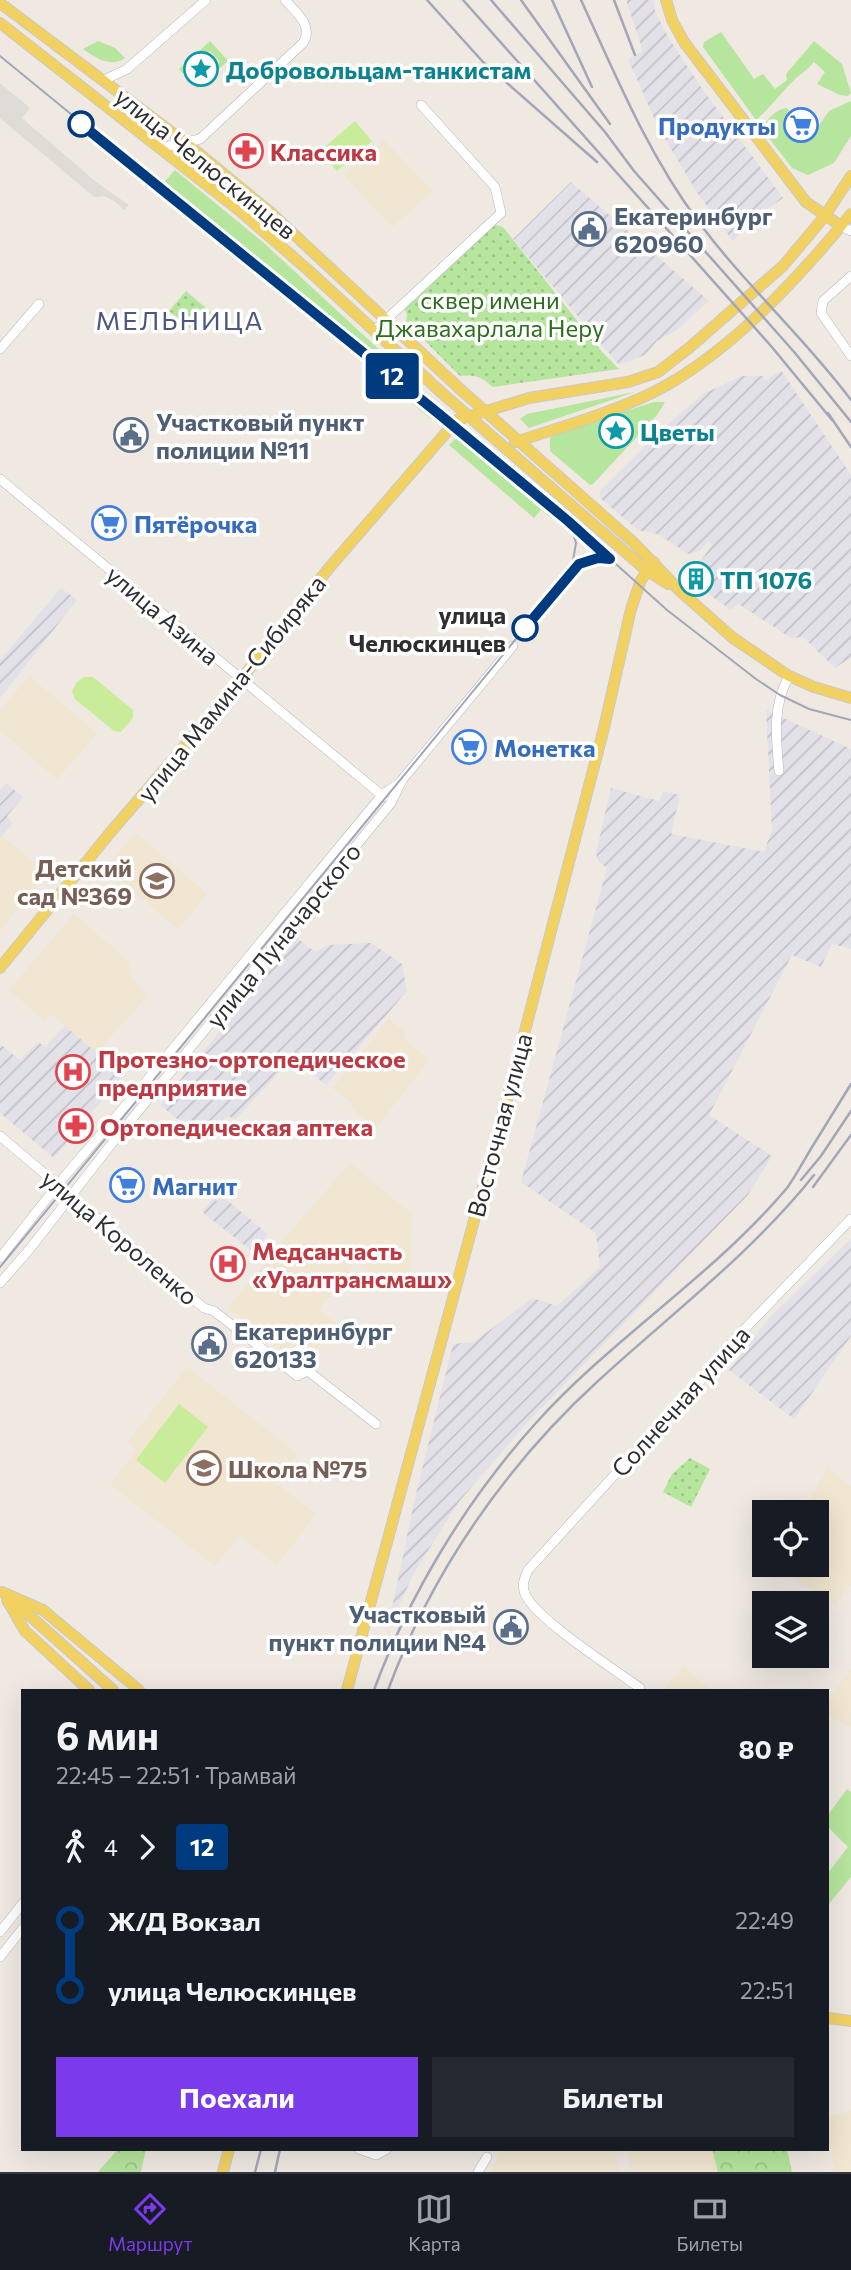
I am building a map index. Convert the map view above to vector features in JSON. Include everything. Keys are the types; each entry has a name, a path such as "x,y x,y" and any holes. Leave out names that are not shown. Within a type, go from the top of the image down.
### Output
{"main road":[{"path":"666,0 677,30 694,57 806,202 824,217 846,229"},
{"name":"улица Челюскинцев","path":"0,3 186,143 270,212 460,389 519,440 650,566"},
{"path":"0,23 10,11"},
{"name":"улица Челюскинцев","path":"0,23 250,219 468,416 733,638 789,676 851,698"},
{"name":"улица Мамина-Сибиряка","path":"0,968 109,834 242,679 329,568 457,420 529,398 628,382 658,372 772,277 824,217 851,176"},
{"path":"503,446 636,400 683,375 716,350 784,289 846,229 851,214"},
{"name":"Восточная улица","path":"347,1689 515,1069 604,725 631,609 650,566"},
{"path":"1,1592 112,1689"},
{"path":"1,1592 24,1631 88,1689"},
{"path":"1,1592 43,1610 138,1689"},
{"path":"829,2018 851,2021"},
{"path":"223,2172 228,2151"}],"street":[{"path":"104,80 127,69 206,0"},
{"path":"160,148 200,139 306,41 304,23 285,0"},
{"path":"374,331 501,213 495,187 421,105"},
{"path":"851,276 823,301 821,313 851,356"},
{"path":"0,349 39,304"},
{"name":"улица Азина","path":"0,479 391,803"},
{"name":"улица Луначарского","path":"0,1258 382,795 402,780 513,646"},
{"path":"779,771 776,729 778,703 781,690 789,676"},
{"name":"улица Луначарского","path":"0,1283 391,803 402,780"},
{"name":"улица Короленко","path":"0,1136 204,1308 214,1311 298,1376 308,1371 376,1424"},
{"name":"Солнечная улица","path":"639,1689 547,1620 530,1604 524,1592 528,1570 734,1340 851,1219"},
{"path":"0,1932 21,1906"},
{"path":"0,1957 21,1931"},
{"path":"365,2151 376,2155 383,2151"},
{"path":"478,2172 487,2157"}],"shaded area":[{"path":"626,0 653,0 655,11 668,37 703,90 783,198 752,220 733,241 698,194 658,127 628,59 643,51"},
{"path":"0,83 30,108 22,118 96,182 129,205 124,210 104,196 94,197 0,118"},
{"path":"384,140 432,191 392,227 344,175"},
{"path":"571,182 709,301 677,330 657,341 645,355 619,365 513,239"},
{"path":"781,370 851,475 851,657 835,668 803,637 791,638 737,603 731,610 688,579 712,545 708,541 700,551 688,554 658,534 638,530 600,498 600,491 703,394 742,376 763,376 765,381"},
{"path":"61,588 77,600 0,698 0,660"},
{"path":"29,676 97,733 57,779 0,730 0,712"},
{"path":"766,710 851,749 851,949 832,944 821,967 792,955 709,1115 772,1156 748,1195 528,1422 458,1503 414,1573 387,1632 415,1498 453,1344 474,1342 532,1298 557,1306 600,1267 596,1233 521,1182 607,868 598,861 596,853 611,788 659,801 663,791 680,795 671,834 764,852 772,830"},
{"path":"6,783 23,797 7,816 12,824 0,839 0,790"},
{"name":"Детский сад №369","path":"136,833 207,894 178,929 106,868"},
{"path":"2,836 47,873 0,930 0,839"},
{"path":"74,914 128,961 132,980 148,995 97,1052 52,1014 45,1021 9,990"},
{"path":"296,937 315,952 328,945 371,943 402,964 407,991 326,1085 292,1058 236,1119 227,1116 204,1140 160,1105"},
{"path":"389,1019 406,1033 403,1038 429,1060 375,1129 350,1106 352,1103 333,1088"},
{"path":"65,1026 123,1075 54,1158 0,1113 0,1044 20,1060 38,1042 45,1047"},
{"path":"350,1163 412,1214 410,1269 389,1290 357,1261 319,1310 337,1324 304,1366 228,1308"},
{"path":"222,1196 268,1234 253,1252 202,1212 215,1197 217,1202"},
{"path":"851,1239 851,1336 794,1419 729,1370 771,1316"},
{"name":"Школа №75","path":"187,1367 298,1454 276,1483 316,1514 277,1565 240,1536 215,1566 110,1484 136,1450 127,1443"},
{"path":"828,1469 851,1486 851,1584 835,1605 829,1601 829,1591 814,1591 792,1577 829,1577 829,1500 809,1500"},
{"path":"683,1667 710,1689 669,1689 666,1687"},
{"path":"851,1669 851,1727 829,1716 829,1699"},
{"path":"851,2111 851,2172 835,2172 829,2144 829,2117"},
{"path":"501,2151 615,2151 620,2172 491,2172"},
{"path":"627,2151 713,2151 718,2172 631,2172"}],"green space":[{"path":"721,32 754,79 763,74 775,89 787,80 786,74 814,41 842,64 851,93 848,96 840,95 817,84 825,72 814,62 756,120 703,47 704,42"},
{"path":"98,41 115,48 125,58 109,62 83,49"},
{"path":"210,41 228,61 197,88 194,85 220,62 210,51 183,74 179,69"},
{"path":"851,101 851,136 834,163 808,175 792,168 762,129 772,115 787,108 789,110 783,121 805,135 809,132 813,134 829,111"},
{"path":"355,121 372,141 337,171 320,151"},
{"path":"175,170 265,244 424,391 420,399 435,412 431,419 159,188"},
{"name":"сквер имени Джавахарлала Неру","path":"492,224 503,227 602,352 619,369 493,387 478,377 460,376 406,322 407,314 403,305"},
{"path":"186,291 213,314 196,333 169,311"},
{"path":"635,392 529,428 520,419 527,414"},
{"path":"654,402 665,402 657,415 593,484 590,485 550,451 550,438 556,433"},
{"path":"460,435 469,437 564,522 563,527 541,510 534,518 449,445"},
{"path":"84,677 93,677 133,710 133,718 121,732 114,731 75,699 72,691"},
{"path":"179,1404 208,1427 165,1483 136,1460"},
{"path":"690,1458 710,1469 691,1507 663,1492 672,1474"},
{"path":"847,1789 851,1792 851,1877 829,1904 829,1872 848,1847 829,1828 829,1814"},
{"path":"116,2151 146,2151 141,2172 98,2172"},
{"path":"713,2151 787,2151 792,2172 718,2172"}],"tram line":[{"path":"0,56 568,521 667,610 780,695 809,709 851,720"},
{"name":"12","path":"81,124 439,414 610,559 598,558 579,564 525,628"},
{"path":"570,524 576,543 571,572"},
{"path":"0,1267 571,572 590,560 612,560"}],"railway":[{"path":"427,0 483,62 597,162"},
{"path":"463,0 771,346 832,420"},
{"path":"491,0 605,132 634,171 795,353 851,422"},
{"path":"521,0 610,124"},
{"path":"552,0 592,87"},
{"path":"581,0 648,142 680,195 716,244 814,354 851,400"},
{"path":"614,0 635,55"},
{"path":"828,413 851,447"},
{"path":"374,1689 388,1654 423,1584 463,1516 486,1484 535,1424 565,1393 758,1220 790,1184 851,1084"},
{"path":"801,1180 821,1156 851,1111"},
{"path":"813,1187 851,1135"},
{"path":"388,1689 426,1604 449,1563 502,1485 564,1414 738,1257 814,1175"},
{"path":"255,2172 260,2151"},
{"path":"275,2172 280,2151"}],"place":[{"name":"Добровольцам-танкистам","path":"201,69"},
{"name":"Продукты","path":"801,125"},
{"name":"Классика","path":"246,151"},
{"name":"Екатеринбург 620960","path":"589,229"},
{"name":"Цветы","path":"616,431"},
{"name":"Участковый пункт полиции №11","path":"131,435"},
{"name":"Пятёрочка","path":"109,523"},
{"name":"ТП 1076","path":"696,579"},
{"name":"улица Челюскинцев","path":"525,628"},
{"name":"Монетка","path":"469,747"},
{"name":"Детский сад №369","path":"157,881"},
{"name":"Протезно-ортопедическое предприятие","path":"73,1072"},
{"name":"Ортопедическая аптека","path":"76,1126"},
{"name":"Магнит","path":"127,1185"},
{"name":"Медсанчасть «Уралтрансмаш»","path":"228,1264"},
{"name":"Екатеринбург 620133","path":"209,1344"},
{"name":"Школа №75","path":"204,1468"},
{"name":"Участковый пункт полиции №4","path":"511,1627"}],"district":[{"name":"МЕЛЬНИЦА","path":"180,319"}]}
